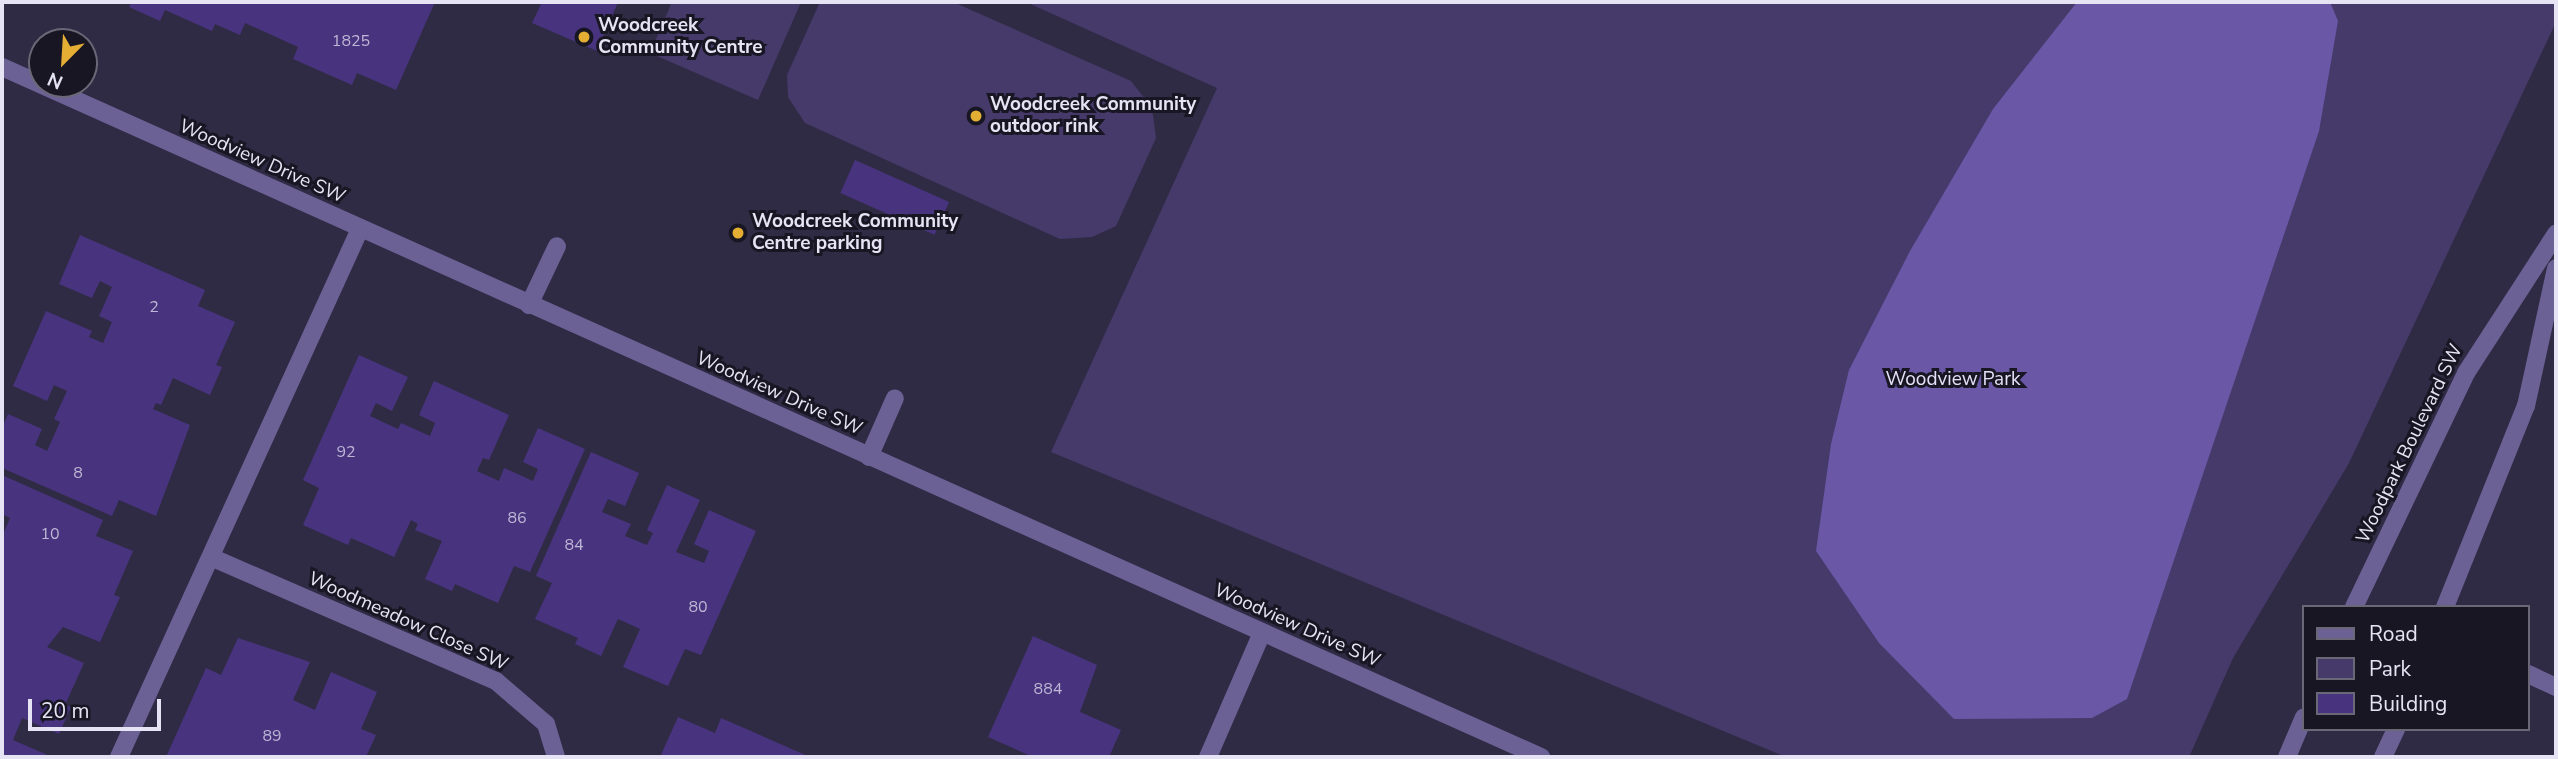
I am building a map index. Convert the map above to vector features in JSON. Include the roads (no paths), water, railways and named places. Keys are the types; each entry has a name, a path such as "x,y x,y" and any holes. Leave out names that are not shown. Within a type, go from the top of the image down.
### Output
{"street":[{"name":"Woodview Drive SW","path":"2,67 1541,757"},
{"path":"119,757 213,558 360,229"},
{"name":"Woodpark Boulevard SW","path":"2355,605 2466,373 2556,234"},
{"path":"529,305 556,246"},
{"path":"2446,605 2526,406 2556,268"},
{"path":"869,457 895,398"},
{"name":"Woodmeadow Close SW","path":"213,558 496,681 545,724 556,757"},
{"path":"1208,757 1262,633"},
{"path":"2530,675 2556,687"},
{"path":"2287,757 2302,722"},
{"path":"2383,757 2395,731"}],"place":[{"name":"Woodcreek Community Centre","path":"584,37"},
{"name":"Woodcreek Community outdoor rink","path":"976,116"},
{"name":"Woodcreek Community Centre parking","path":"738,233"}],"park label":[{"name":"Woodview Park","path":"1953,380"}]}
